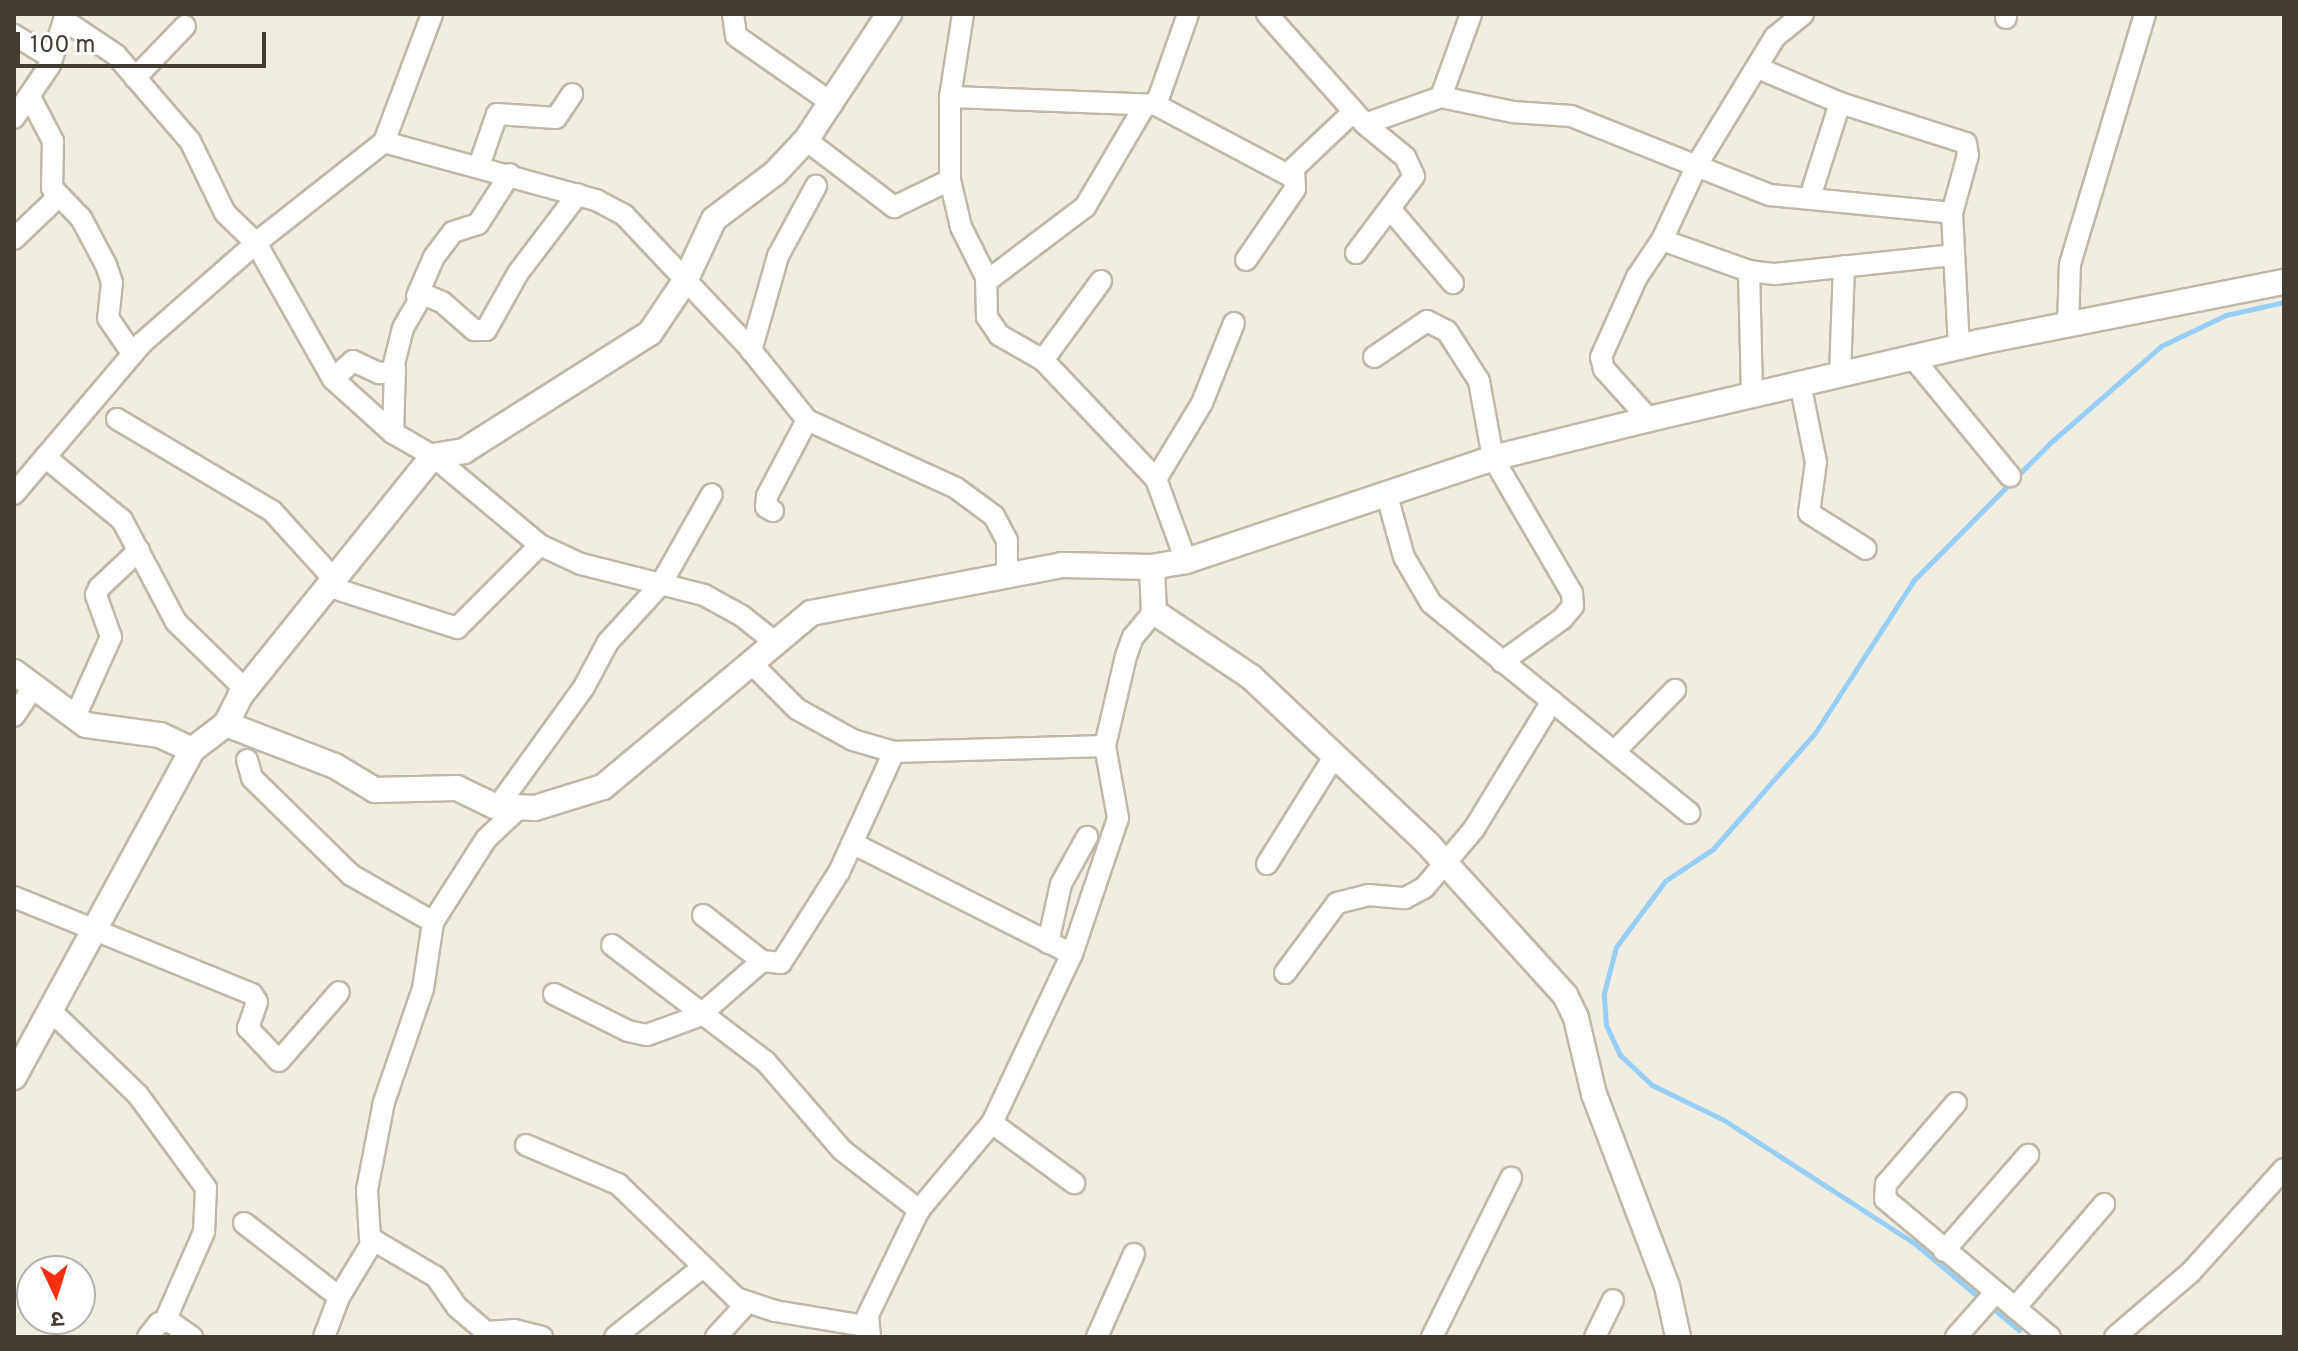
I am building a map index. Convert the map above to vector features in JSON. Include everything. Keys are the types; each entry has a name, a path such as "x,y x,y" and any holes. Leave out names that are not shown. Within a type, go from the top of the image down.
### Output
{"street":[{"path":"14,494 132,353 256,243 384,142 432,14"},
{"path":"733,14 736,36 833,104"},
{"path":"14,1077 192,750 226,724 246,690 433,456 464,451 650,333 685,281 714,219 775,173 806,140 833,104 889,14"},
{"path":"963,14 950,97 950,180 961,227 987,281 984,305 993,329 1043,360 1156,479 1186,561"},
{"path":"987,281 1085,207 1150,105 1188,14"},
{"path":"1267,14 1359,118 1412,168 1413,181 1356,253"},
{"path":"1441,97 1471,14"},
{"path":"1649,419 1604,369 1601,357 1637,277 1662,240 1698,163 1780,31 1803,14"},
{"path":"2068,326 2070,264 2145,14"},
{"path":"14,118 52,58 65,17 116,55 198,153 225,213 256,243 333,379 393,433 433,456 540,545 581,564 704,595 742,616 776,643"},
{"path":"135,78 185,26"},
{"path":"14,35 52,58"},
{"path":"1758,68 1840,103 1966,143 1968,155 1952,213 1959,347"},
{"path":"479,166 497,114 556,118 572,94"},
{"path":"30,97 53,141 50,180 58,197 81,218 106,265 112,282 108,318 132,353"},
{"path":"950,97 1150,105 1294,178"},
{"path":"1246,260 1295,189 1294,178 1301,158 1359,118 1441,97 1513,112 1571,116 1698,163 1757,191 1952,213"},
{"path":"1810,197 1840,103"},
{"path":"806,140 894,207 950,180"},
{"path":"384,142 578,194 624,215 751,351 807,420 909,464 979,504 1003,527 1007,574"},
{"path":"393,433 395,368 403,328 434,257 453,232 478,224 510,174"},
{"path":"751,351 778,256 816,186"},
{"path":"417,296 433,295 474,330 486,330 518,273 578,194"},
{"path":"14,239 58,197"},
{"path":"1391,210 1453,283"},
{"path":"1662,240 1749,271 1775,274 1952,255"},
{"path":"1840,375 1844,266"},
{"path":"1749,271 1752,393"},
{"path":"1043,360 1101,281"},
{"path":"226,724 335,766 375,790 457,788 509,806 535,808 603,787 753,665 811,613 1062,565 1152,567 1186,561 1493,458 1752,393 1959,347 2284,282"},
{"path":"1156,479 1202,403 1234,323"},
{"path":"1374,357 1417,326 1440,323 1479,381 1493,458 1574,601 1562,619 1502,662"},
{"path":"1913,358 2010,476"},
{"path":"333,379 353,361 385,374 395,368"},
{"path":"1800,383 1816,462 1817,486 1809,513 1866,549"},
{"path":"117,419 272,511 330,582 457,628 540,545"},
{"path":"773,511 766,507 767,496 807,420"},
{"path":"45,457 115,513 139,550 176,622 246,690"},
{"path":"1386,492 1404,557 1419,587 1449,620 1617,749 1689,813"},
{"path":"542,1337 514,1330 490,1334 457,1307 428,1271 373,1241 368,1223 370,1164 396,1058 423,989 433,922 584,687 608,642 661,584 712,494"},
{"path":"75,717 111,637 96,595 99,588 139,550"},
{"path":"526,1145 618,1184 703,1267 747,1303 868,1332 919,1210 992,1123 1072,954 1118,818 1105,746 1126,656 1133,637 1154,612 1152,567"},
{"path":"1154,612 1251,677 1446,864 1556,984 1576,1018 1588,1078 1667,1286 1678,1337"},
{"path":"753,665 797,709 853,740 894,752 1105,746"},
{"path":"14,672 86,725 160,735 192,750"},
{"path":"14,716 34,686"},
{"path":"1617,749 1675,690"},
{"path":"1285,973 1337,903 1368,895 1405,898 1424,888 1474,829 1552,701"},
{"path":"703,915 762,961 781,963 852,843 894,752"},
{"path":"1267,864 1335,755"},
{"path":"247,760 252,778 351,875 433,922"},
{"path":"1048,943 1061,884 1087,837"},
{"path":"852,843 1072,954"},
{"path":"14,897 98,927 252,994 257,1002 248,1028 279,1061 339,992"},
{"path":"612,945 699,1016 766,1062 842,1150 919,1210"},
{"path":"554,994 637,1034 671,1029 699,1016 762,961"},
{"path":"51,1011 138,1095 206,1188 204,1232 165,1321 148,1337"},
{"path":"1956,1103 1883,1191 1888,1204 1944,1251 1989,1299 2015,1308 2050,1337"},
{"path":"992,1123 1074,1183"},
{"path":"1944,1251 2028,1155"},
{"path":"2115,1337 2210,1253 2284,1169"},
{"path":"1432,1337 1511,1178"},
{"path":"2015,1308 2104,1204"},
{"path":"244,1223 339,1297"},
{"path":"324,1337 339,1297 373,1241"},
{"path":"1097,1337 1134,1254"},
{"path":"615,1337 703,1267"},
{"path":"1956,1337 1989,1299"},
{"path":"1595,1337 1613,1300"},
{"path":"716,1337 747,1303"},
{"path":"165,1321 192,1337"}],"waterway":[{"path":"1981,1299 1914,1243 1724,1120 1652,1085 1620,1055 1606,1025 1604,993 1616,947 1665,881 1713,849 1815,733 1914,580 2050,443 2161,346 2226,315 2284,302"},
{"path":"1989,1305 2019,1330"}]}
